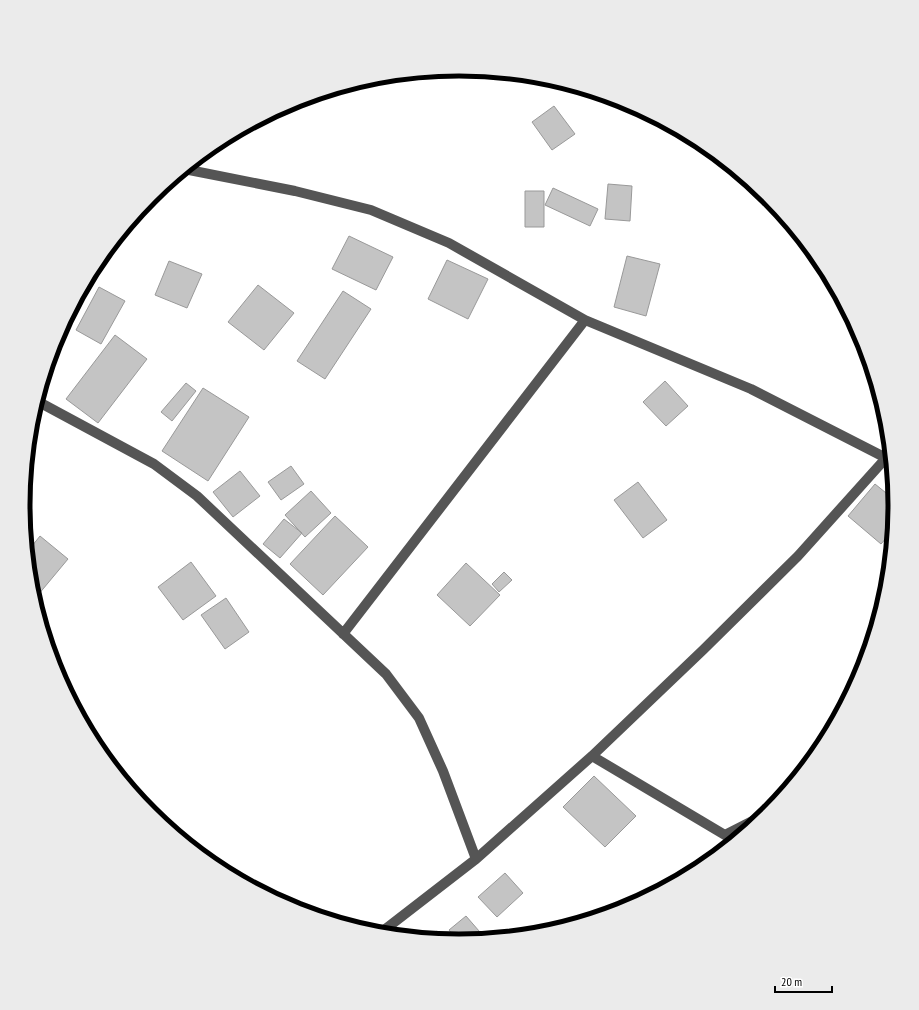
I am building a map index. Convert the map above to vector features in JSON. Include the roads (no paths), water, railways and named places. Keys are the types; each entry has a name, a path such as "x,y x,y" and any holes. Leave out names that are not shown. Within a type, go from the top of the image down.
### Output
{"street":[{"path":"190,170 295,190 371,210 450,243 585,320 751,389 886,458"},
{"path":"343,634 585,320"},
{"path":"42,404 154,464 196,496 386,674 419,718 443,771 476,859"},
{"path":"387,928 476,859 592,756 703,650 798,556 886,463"},
{"path":"592,756 730,838"},
{"path":"725,835 748,823"}]}
